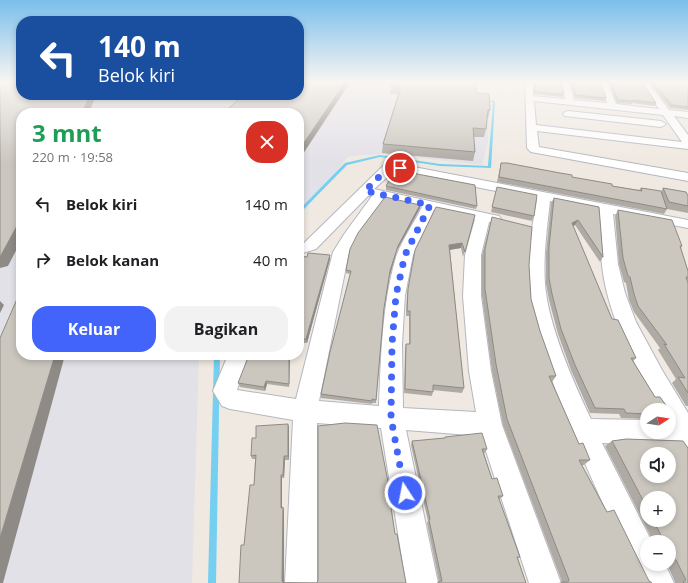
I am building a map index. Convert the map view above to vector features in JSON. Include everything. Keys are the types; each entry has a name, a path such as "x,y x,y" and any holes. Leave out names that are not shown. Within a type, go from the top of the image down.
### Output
{"street":[{"path":"533,108 534,111 531,127 533,148 538,151 688,177"},
{"path":"632,108 688,115"},
{"path":"664,108 688,142"},
{"path":"561,114 676,126"},
{"path":"531,127 688,146"},
{"path":"301,583 305,411 341,252 387,169 393,168 688,224"},
{"path":"304,247 373,193 493,219 473,255 472,296 480,371 490,425 545,583"},
{"path":"544,197 532,227 536,256 536,285 541,313 550,344 583,431 640,549"},
{"path":"422,583 391,418 392,344 396,295 405,255 430,205"},
{"path":"605,208 610,264 618,300 630,329 687,434"},
{"path":"304,247 341,252"},
{"path":"236,360 224,391 230,399 305,411 490,425"},
{"path":"583,431 687,434"},
{"path":"651,571 658,583"}],"shaded area":[{"path":"0,108 16,108 16,360 199,360 192,583 0,583"},
{"path":"304,108 490,108 488,142 482,165 383,154 349,156 304,211"}],"building":[{"path":"0,108 16,108 16,228 0,257"},
{"path":"304,108 327,108 304,143"},
{"path":"394,108 490,108 490,110 488,110 486,129 473,128 475,152 383,144"},
{"path":"501,163 572,175 572,177 612,184 612,186 642,191 641,188 661,191 667,209 499,177"},
{"path":"396,170 475,185 477,206 386,186"},
{"path":"497,187 537,195 534,216 492,207"},
{"path":"663,188 686,192 688,196 688,206 669,202"},
{"path":"385,197 420,205 398,246 390,271 384,308 376,400 372,399 372,401 321,394 330,352 351,271 346,270 350,249 358,233"},
{"path":"554,198 599,207 603,257 578,220 572,223 612,319 618,320 636,358 631,358 655,397 660,397 664,403 640,403 640,414 626,413 624,409 595,408 575,365 561,329 549,278 549,247"},
{"path":"436,207 475,215 465,252 462,243 449,245 464,388 433,385 433,392 405,389 406,344 410,344 410,311 407,311 408,289 415,250"},
{"path":"618,210 672,220 682,246 680,246 688,271 688,277 686,277 688,283 688,393 678,377 685,378 664,344 667,345 638,306 623,258"},
{"path":"492,217 532,227 529,265 531,299 540,331 556,376 549,376 579,444 583,443 590,460 579,460 607,512 614,510 640,563 640,571 644,571 649,581 652,583 561,582 568,582 569,580 507,419 496,364 485,289 485,249"},
{"path":"308,253 330,255 306,339 304,339 304,257 307,257"},
{"path":"16,301 16,360 53,360 0,538 0,338"},
{"path":"247,360 289,360 289,384 266,381 264,387 238,383"},
{"path":"345,423 377,425 393,508 391,508 395,534 397,534 406,583 316,583 318,581 318,426"},
{"path":"288,424 288,456 284,456 283,475 281,475 281,508 283,507 282,581 284,583 239,583 241,545 244,545 250,485 254,485 256,455 251,456 252,438 256,438 256,426"},
{"path":"482,433 487,449 482,449 492,479 497,478 503,496 498,496 520,557 517,557 526,583 438,583 442,581 430,519 412,441"},
{"path":"626,439 683,441 688,448 688,583 683,582 686,580 676,560 676,535 661,535 657,527 676,527 676,491 640,491 640,495 612,441"}],"waterway":[{"path":"304,207 346,164 380,156 440,165 490,167 494,108"},
{"path":"212,583 217,360"}],"route":[{"path":"400,168 387,169 365,191 430,205 405,255 396,295 392,344 391,418 405,493"}]}
